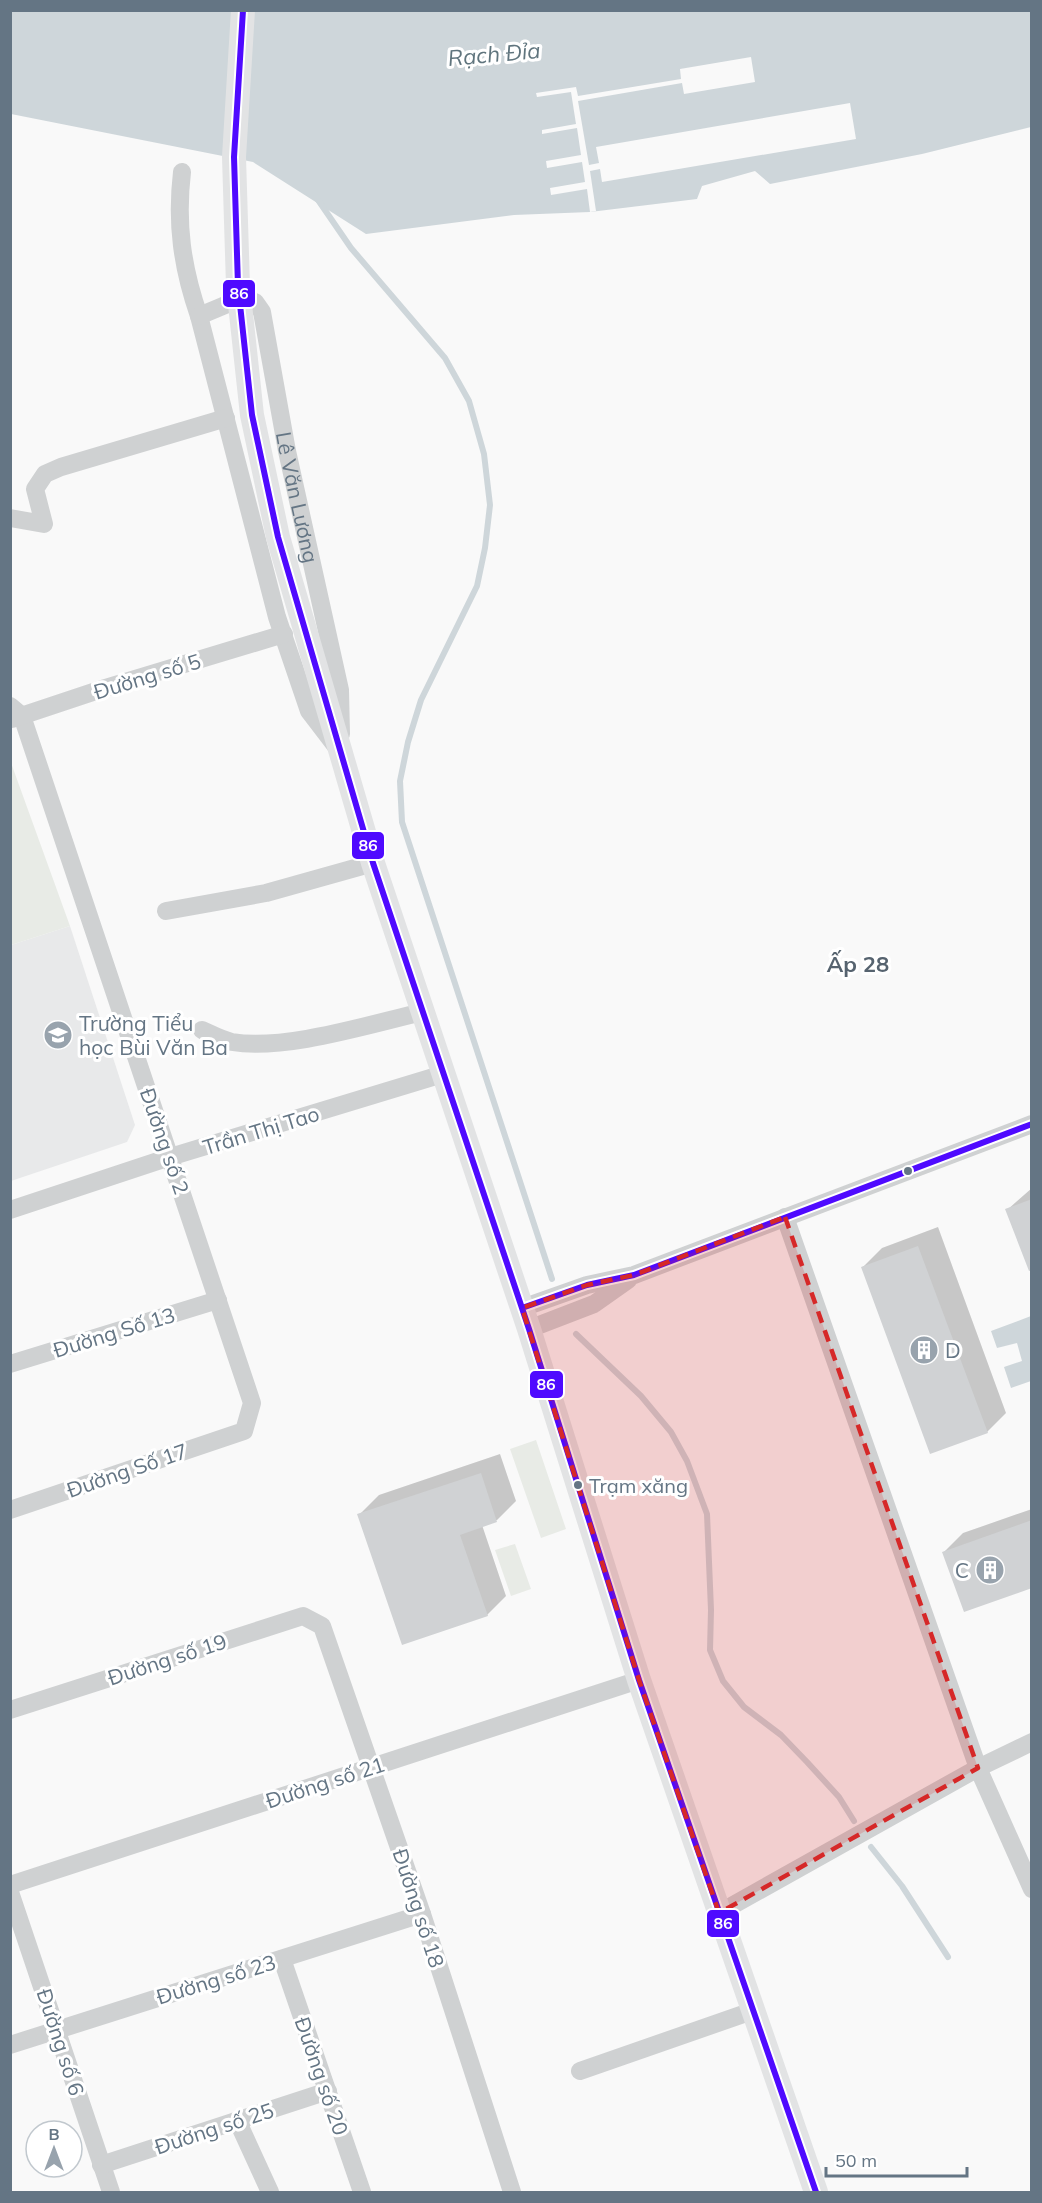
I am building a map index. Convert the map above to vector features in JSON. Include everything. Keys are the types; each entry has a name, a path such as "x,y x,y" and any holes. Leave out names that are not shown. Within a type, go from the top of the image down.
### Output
{"main road":[{"name":"Lê Văn Lương","path":"243,10 236,93 234,178 238,286 252,415 278,537 374,863 526,1319 639,1680 755,2010 816,2193"}],"street":[{"name":"Lê Văn Lương","path":"182,172 179,205 180,246 269,590 309,711 341,754"},
{"name":"Lê Văn Lương","path":"199,316 242,298 255,302 262,312 290,463 340,690 341,754"},
{"path":"10,518 44,524 35,489 45,474 61,467 226,418"},
{"name":"Đường số 5","path":"14,714 284,634"},
{"name":"Đường số 2","path":"14,714 170,1157 252,1403 244,1431"},
{"path":"166,911 266,893 374,863"},
{"path":"202,1030 231,1042 279,1042 328,1034 423,1012"},
{"name":"Trần Thị Tao","path":"10,1210 170,1157 443,1074"},
{"path":"526,1319 587,1285 634,1275 1032,1124"},
{"path":"785,1216 978,1768 1032,1889"},
{"path":"526,1319 594,1304 634,1275"},
{"name":"Đường Số 13","path":"10,1364 218,1300"},
{"name":"Đường Số 17","path":"10,1510 244,1431"},
{"name":"Đường số 19","path":"10,1710 303,1616 322,1626"},
{"name":"Đường số 18","path":"322,1626 422,1914 512,2193"},
{"name":"Đường số 21","path":"10,1885 639,1680"},
{"path":"719,1912 978,1768 1032,1742"},
{"name":"Đường số 6","path":"10,1892 111,2193"},
{"name":"Đường số 23","path":"10,2045 422,1914"},
{"name":"Đường số 20","path":"282,1959 362,2193"},
{"path":"580,2071 755,2010"},
{"name":"Đường số 25","path":"101,2165 328,2091"},
{"path":"237,2120 270,2193"}],"highlighted area":[{"path":"785,1217 978,1768 719,1913 639,1680 522,1308 587,1285 634,1275"}],"shaded area":[{"path":"10,760 70,926 11,945 10,945"},
{"name":"Trường Tiểu học Bùi Văn Ba","path":"70,926 135,1125 127,1142 11,1181 11,945"},
{"path":"536,1440 566,1529 541,1538 510,1449"},
{"path":"515,1544 531,1589 511,1596 495,1550"}],"water":[{"name":"Rạch Đỉa","path":"10,11 1031,11 1031,127 922,154 770,184 755,171 702,186 697,199 590,212 514,215 366,234 253,162 11,114"},
{"path":"1031,1316 1031,1381 1011,1388 1004,1367 1022,1361 1017,1343 997,1348 991,1331"}],"pier":[{"path":"751,57 755,82 684,94 682,83 578,101 589,165 599,163 596,147 850,103 856,139 602,182 600,169 590,171 596,211 590,212 587,189 551,195 550,188 585,182 582,162 547,168 546,161 581,155 577,128 542,134 542,130 576,124 571,92 537,97 536,93 576,87 578,96 681,79 680,69"}],"building":[{"path":"1032,1199 1032,1270 1029,1271 1005,1209"},
{"name":"D","path":"918,1246 988,1433 930,1454 861,1267"},
{"path":"481,1473 497,1522 460,1535 488,1616 402,1645 357,1514"},
{"name":"C","path":"1032,1520 1032,1588 964,1612 942,1552"}],"waterway":[{"path":"316,197 351,248 445,358 469,401 484,454 490,505 485,548 477,586 421,700 408,742 400,781 402,822 552,1279"},
{"path":"576,1334 641,1396 671,1432 687,1461 707,1514 711,1610 710,1650 723,1681 744,1707 781,1735 807,1762 839,1797 854,1821"},
{"path":"871,1847 902,1886 948,1957"}],"transit line":[{"name":"86","path":"243,10 234,157 238,286 252,415 278,537 373,863 529,1329 639,1680 816,2192"},
{"name":"86","path":"522,1308 587,1285 634,1275 1032,1124"}],"place":[{"name":"Trường Tiểu học Bùi Văn Ba","path":"58,1035"},
{"name":"D","path":"924,1350"},
{"name":"Trạm xăng","path":"578,1485"},
{"name":"C","path":"990,1570"}],"district":[{"name":"Ấp 28","path":"858,964"}]}
